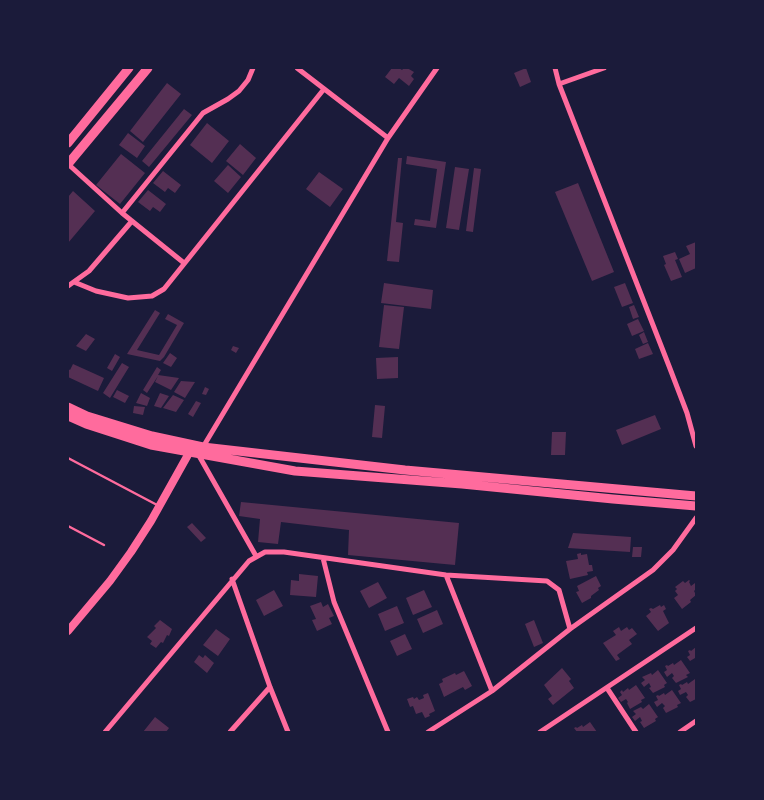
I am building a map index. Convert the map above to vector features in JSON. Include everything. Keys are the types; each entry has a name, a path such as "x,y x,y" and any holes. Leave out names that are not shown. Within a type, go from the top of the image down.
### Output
{"main road":[{"path":"68,143 129,68"},
{"path":"68,164 148,68"},
{"path":"68,407 87,416 197,451 295,470 696,506"},
{"path":"68,416 86,424 151,445 197,451 696,496"},
{"path":"68,631 121,567 159,506 197,451"}],"street":[{"path":"122,213 204,113 239,91 248,80 253,68"},
{"path":"297,68 388,138"},
{"path":"256,556 197,451 388,138 437,68"},
{"path":"555,68 559,84 687,413 696,446"},
{"path":"559,84 604,68"},
{"path":"74,282 96,291 113,295 145,298 164,289 324,89"},
{"path":"68,164 122,213 184,263"},
{"path":"68,286 89,271 132,221"},
{"path":"428,732 492,691 570,629 653,570 673,550 696,518"},
{"path":"105,732 232,579 249,561 265,552 284,552 446,575 547,580 559,590 570,629"},
{"path":"323,558 334,602 388,732"},
{"path":"446,575 492,691"},
{"path":"232,579 288,732"},
{"path":"540,732 696,628"},
{"path":"230,732 270,687"},
{"path":"607,688 636,732"},
{"path":"680,732 696,721"}],"lane":[{"path":"68,458 159,506"},
{"path":"68,526 104,545"}],"building":[{"path":"392,68 402,70 407,68 414,72 411,76 414,79 409,86 399,78 394,84 385,77"},
{"path":"526,68 531,82 520,87 514,73"},
{"path":"167,83 181,94 143,142 130,131"},
{"path":"184,109 192,115 149,167 142,161"},
{"path":"207,123 229,141 212,163 190,145"},
{"path":"128,133 145,146 137,158 119,145"},
{"path":"240,144 256,158 243,175 226,161"},
{"path":"121,154 145,173 120,204 96,185"},
{"path":"407,156 446,162 436,228 414,225 415,219 430,221 437,169 406,164"},
{"path":"398,158 402,158 396,222 403,223 399,262 387,261"},
{"path":"228,165 241,177 228,193 214,181"},
{"path":"455,167 469,169 459,230 446,228"},
{"path":"474,168 481,169 473,232 466,231"},
{"path":"163,171 181,185 175,193 168,188 165,192 153,183"},
{"path":"319,172 343,189 330,207 306,189"},
{"path":"578,183 614,272 592,281 555,192"},
{"path":"148,190 166,204 160,212 153,207 150,211 138,202"},
{"path":"73,191 95,211 68,243 68,197"},
{"path":"696,242 696,268 685,273 679,259 690,254 686,246"},
{"path":"675,252 678,259 675,260 682,277 671,281 664,265 666,264 663,256"},
{"path":"384,283 433,290 431,309 381,303"},
{"path":"625,283 633,303 622,307 614,287"},
{"path":"384,305 404,307 399,349 379,347"},
{"path":"634,305 639,317 633,319 629,307"},
{"path":"155,310 160,313 137,350 159,355 177,325 165,319 168,314 184,323 164,357 160,361 127,354"},
{"path":"638,319 644,331 632,336 627,324"},
{"path":"644,332 648,342 643,344 639,335"},
{"path":"86,334 95,339 86,351 76,346"},
{"path":"648,343 653,354 639,359 635,349"},
{"path":"233,346 239,348 236,353 231,350"},
{"path":"170,353 177,358 171,367 163,363"},
{"path":"115,354 120,357 112,371 107,368"},
{"path":"398,357 398,378 377,379 376,358"},
{"path":"122,363 129,367 110,398 103,393"},
{"path":"73,364 104,378 98,391 68,377 68,369 70,370"},
{"path":"157,367 161,370 158,375 179,378 171,390 155,382 158,376 147,393 143,390"},
{"path":"181,381 195,382 185,398 174,392"},
{"path":"205,387 209,389 206,395 202,394"},
{"path":"117,390 129,396 125,403 113,397"},
{"path":"141,393 150,398 147,406 136,403"},
{"path":"160,393 169,396 161,408 154,406"},
{"path":"173,395 184,400 176,412 163,408"},
{"path":"196,401 201,403 193,417 188,414"},
{"path":"375,405 385,406 382,438 372,437"},
{"path":"134,406 145,407 143,415 133,413"},
{"path":"655,415 661,429 622,445 616,430"},
{"path":"552,432 566,432 565,455 551,455"},
{"path":"241,502 459,523 455,565 348,555 349,530 281,522 278,544 258,542 260,519 239,516"},
{"path":"192,523 206,538 201,542 187,527"},
{"path":"573,533 631,537 630,552 568,548"},
{"path":"633,547 642,547 641,557 632,557"},
{"path":"581,553 581,555 587,554 589,565 592,565 593,571 587,572 588,575 570,579 566,561 578,559 577,554"},
{"path":"299,574 318,576 316,597 290,595 291,580 299,581"},
{"path":"596,576 601,586 598,588 599,590 582,603 576,592 579,591 577,586"},
{"path":"689,580 691,586 695,583 696,585 694,591 696,595 682,609 674,598 678,595 675,587 683,581 685,583"},
{"path":"378,582 387,598 369,608 360,591"},
{"path":"274,590 283,606 264,616 256,600"},
{"path":"424,590 432,607 413,615 406,598"},
{"path":"321,602 323,607 328,604 334,616 329,618 332,624 317,631 312,620 316,619 310,606"},
{"path":"660,605 661,607 664,605 666,609 663,611 669,623 658,631 646,616 651,612 649,609"},
{"path":"397,606 404,623 385,631 378,614"},
{"path":"437,610 443,624 423,633 417,619"},
{"path":"160,620 172,629 169,636 167,635 163,643 161,642 156,648 150,644 152,641 147,637 156,628 154,626"},
{"path":"534,620 543,643 534,647 525,624"},
{"path":"619,627 621,631 627,627 629,630 632,628 637,634 629,640 632,644 617,655 620,659 616,661 603,643 616,635 613,631"},
{"path":"216,629 230,639 218,656 203,645"},
{"path":"405,634 412,649 397,656 390,641"},
{"path":"696,647 696,661 695,658 690,661 687,657 690,655 688,651"},
{"path":"199,655 203,658 205,655 214,663 207,673 194,662"},
{"path":"681,660 690,673 686,675 688,677 676,683 672,678 674,676 672,673 667,677 664,672 667,670 665,666 673,663 674,665"},
{"path":"562,668 571,679 569,681 574,688 553,705 548,699 552,696 544,685"},
{"path":"658,670 667,683 664,685 665,687 653,693 649,688 651,687 649,683 644,687 641,683 645,680 642,677 651,673 652,675"},
{"path":"464,671 472,686 465,690 463,687 444,697 439,684 443,682 442,679"},
{"path":"695,679 696,699 690,702 686,697 688,695 686,692 680,695 678,691 681,689 679,685 687,682 688,684"},
{"path":"636,685 645,698 630,709 626,699 621,702 618,698 622,695 620,692 622,690 623,692 628,688 629,690"},
{"path":"672,690 681,703 677,705 678,707 666,713 663,708 665,706 662,703 657,707 654,702 658,700 656,696 664,693 665,695"},
{"path":"428,693 435,711 425,718 422,712 416,714 413,706 410,707 407,699 417,697 419,700"},
{"path":"649,704 658,717 655,719 656,721 644,728 640,722 642,721 640,717 635,721 632,717 636,714 633,711 641,707 643,709"},
{"path":"155,717 169,728 166,732 143,732"},
{"path":"590,722 597,732 577,732 574,728 582,725 583,727"}]}
